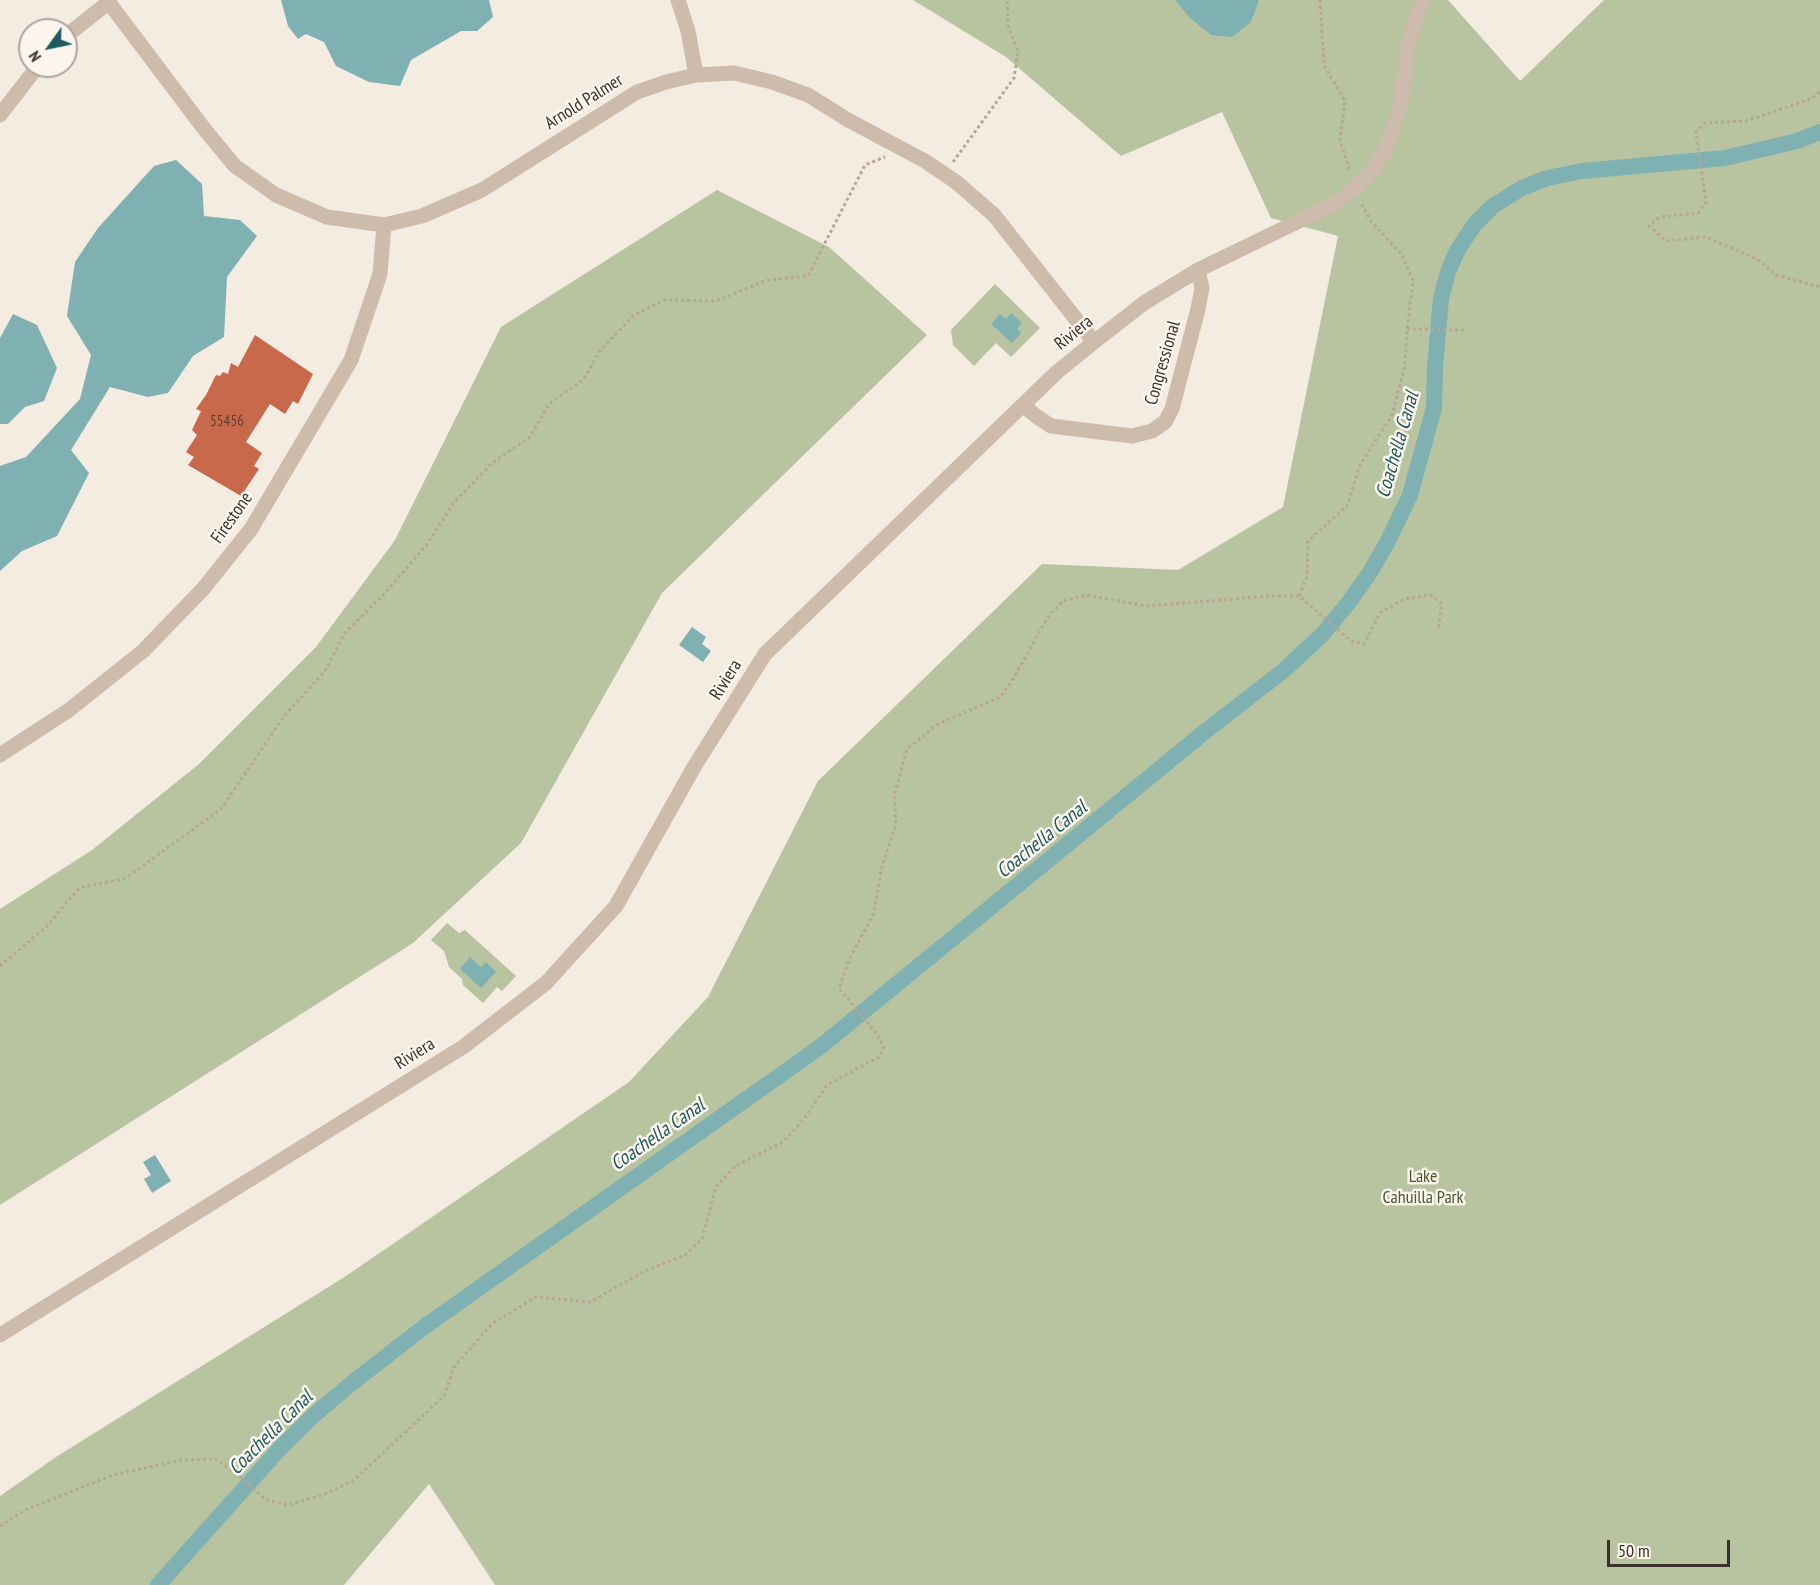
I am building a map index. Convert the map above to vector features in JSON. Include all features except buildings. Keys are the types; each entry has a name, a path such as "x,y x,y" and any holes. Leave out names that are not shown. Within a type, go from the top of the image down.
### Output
{"street":[{"path":"678,0 688,32 696,75"},
{"name":"Riviera","path":"0,1335 463,1047 546,983 616,906 694,767 765,654 1023,405 1094,342 1144,303 1198,270 1326,208 1356,187 1372,171 1385,151 1401,106 1407,46 1423,0"},
{"path":"78,26 108,1"},
{"name":"Arnold Palmer","path":"108,1 205,130 235,166 276,195 327,217 384,225 422,216 482,190 636,92 696,75 734,73 772,82 808,95 848,120 925,160 956,182 994,215 1094,342"},
{"path":"0,115 29,78"},
{"name":"Firestone","path":"0,755 69,710 143,651 203,590 251,529 351,360 380,274 384,225"},
{"name":"Congressional","path":"1023,405 1051,426 1132,436 1152,431 1166,422 1172,409 1198,309 1202,288 1198,270"}],"path":[{"path":"951,164 1014,78 1018,52 1008,26 1008,0"},
{"path":"1299,596 1307,577 1308,541 1347,506 1360,465 1392,414 1406,365 1407,329 1413,281 1402,255 1371,221 1340,141 1345,101 1324,65 1320,0"},
{"path":"1820,92 1811,99 1746,121 1704,123 1696,132 1706,202 1698,213 1660,217 1649,226 1666,241 1706,237 1757,259 1776,275 1820,287"},
{"path":"0,966 46,927 79,888 126,879 221,809 284,716 325,671 344,634 385,593 428,543 453,504 492,463 530,437 549,404 584,379 600,352 633,316 664,300 716,301 767,280 808,276 865,165 888,155"},
{"path":"1407,329 1464,330"},
{"path":"0,1526 25,1510 113,1475 181,1460 216,1459 266,1500 287,1505 323,1495 354,1480 444,1396 454,1367 492,1324 536,1297 590,1302 645,1271 685,1255 702,1239 716,1187 735,1166 783,1142 804,1119 827,1085 879,1057 884,1047 878,1036 839,988 850,958 874,913 882,866 896,825 894,796 908,749 938,724 1000,697 1012,681 1048,617 1063,601 1086,595 1147,606 1270,596 1299,596 1351,640 1365,644 1380,613 1404,599 1431,595 1442,604 1438,630"}],"green space":[{"name":"Lake Cahuilla Park","path":"913,0 1448,0 1520,81 1604,0 1820,0 1820,1585 495,1585 429,1484 344,1585 0,1585 0,1496 56,1457 346,1276 629,1082 708,997 818,781 1042,564 1178,570 1283,507 1338,236 1271,218 1222,112 1121,156 1006,57"},
{"path":"717,190 829,247 927,335 662,593 521,843 413,943 0,1205 0,909 92,850 199,764 316,647 395,540 501,327"},
{"path":"995,284 1040,328 1011,357 996,343 974,366 953,345 951,330"},
{"path":"447,923 459,933 465,930 516,976 502,991 497,987 483,1003 463,985 462,979 449,967 444,951 431,940"}],"water":[{"path":"281,0 489,0 493,17 477,31 461,31 411,60 400,86 369,82 336,66 324,42 306,34 298,39 288,26"},
{"path":"1175,0 1259,0 1251,22 1232,37 1211,35 1190,18"},
{"path":"176,160 202,184 204,216 240,220 257,236 227,277 224,337 193,356 168,393 148,397 110,387 71,450 89,473 57,536 22,551 0,571 0,466 26,457 80,399 91,355 67,316 75,262 98,228 154,166"},
{"path":"1011,313 1022,323 1017,328 1021,333 1012,343 991,324 1000,314 1006,319"},
{"path":"13,314 37,325 57,368 44,401 25,407 8,424 0,424 0,338"},
{"path":"692,627 706,637 702,644 711,651 703,662 679,645"},
{"path":"470,957 481,967 486,962 496,972 481,988 460,969"},
{"path":"155,1155 171,1181 152,1193 144,1179 151,1175 143,1162"}],"waterway":[{"name":"Coachella Canal","path":"158,1585 282,1446 352,1383 424,1327 820,1047 1207,730 1283,671 1322,635 1369,574 1410,495 1434,408 1441,298 1448,272 1457,251 1474,225 1493,206 1522,188 1547,178 1582,171 1725,158 1797,141 1820,132"}]}
